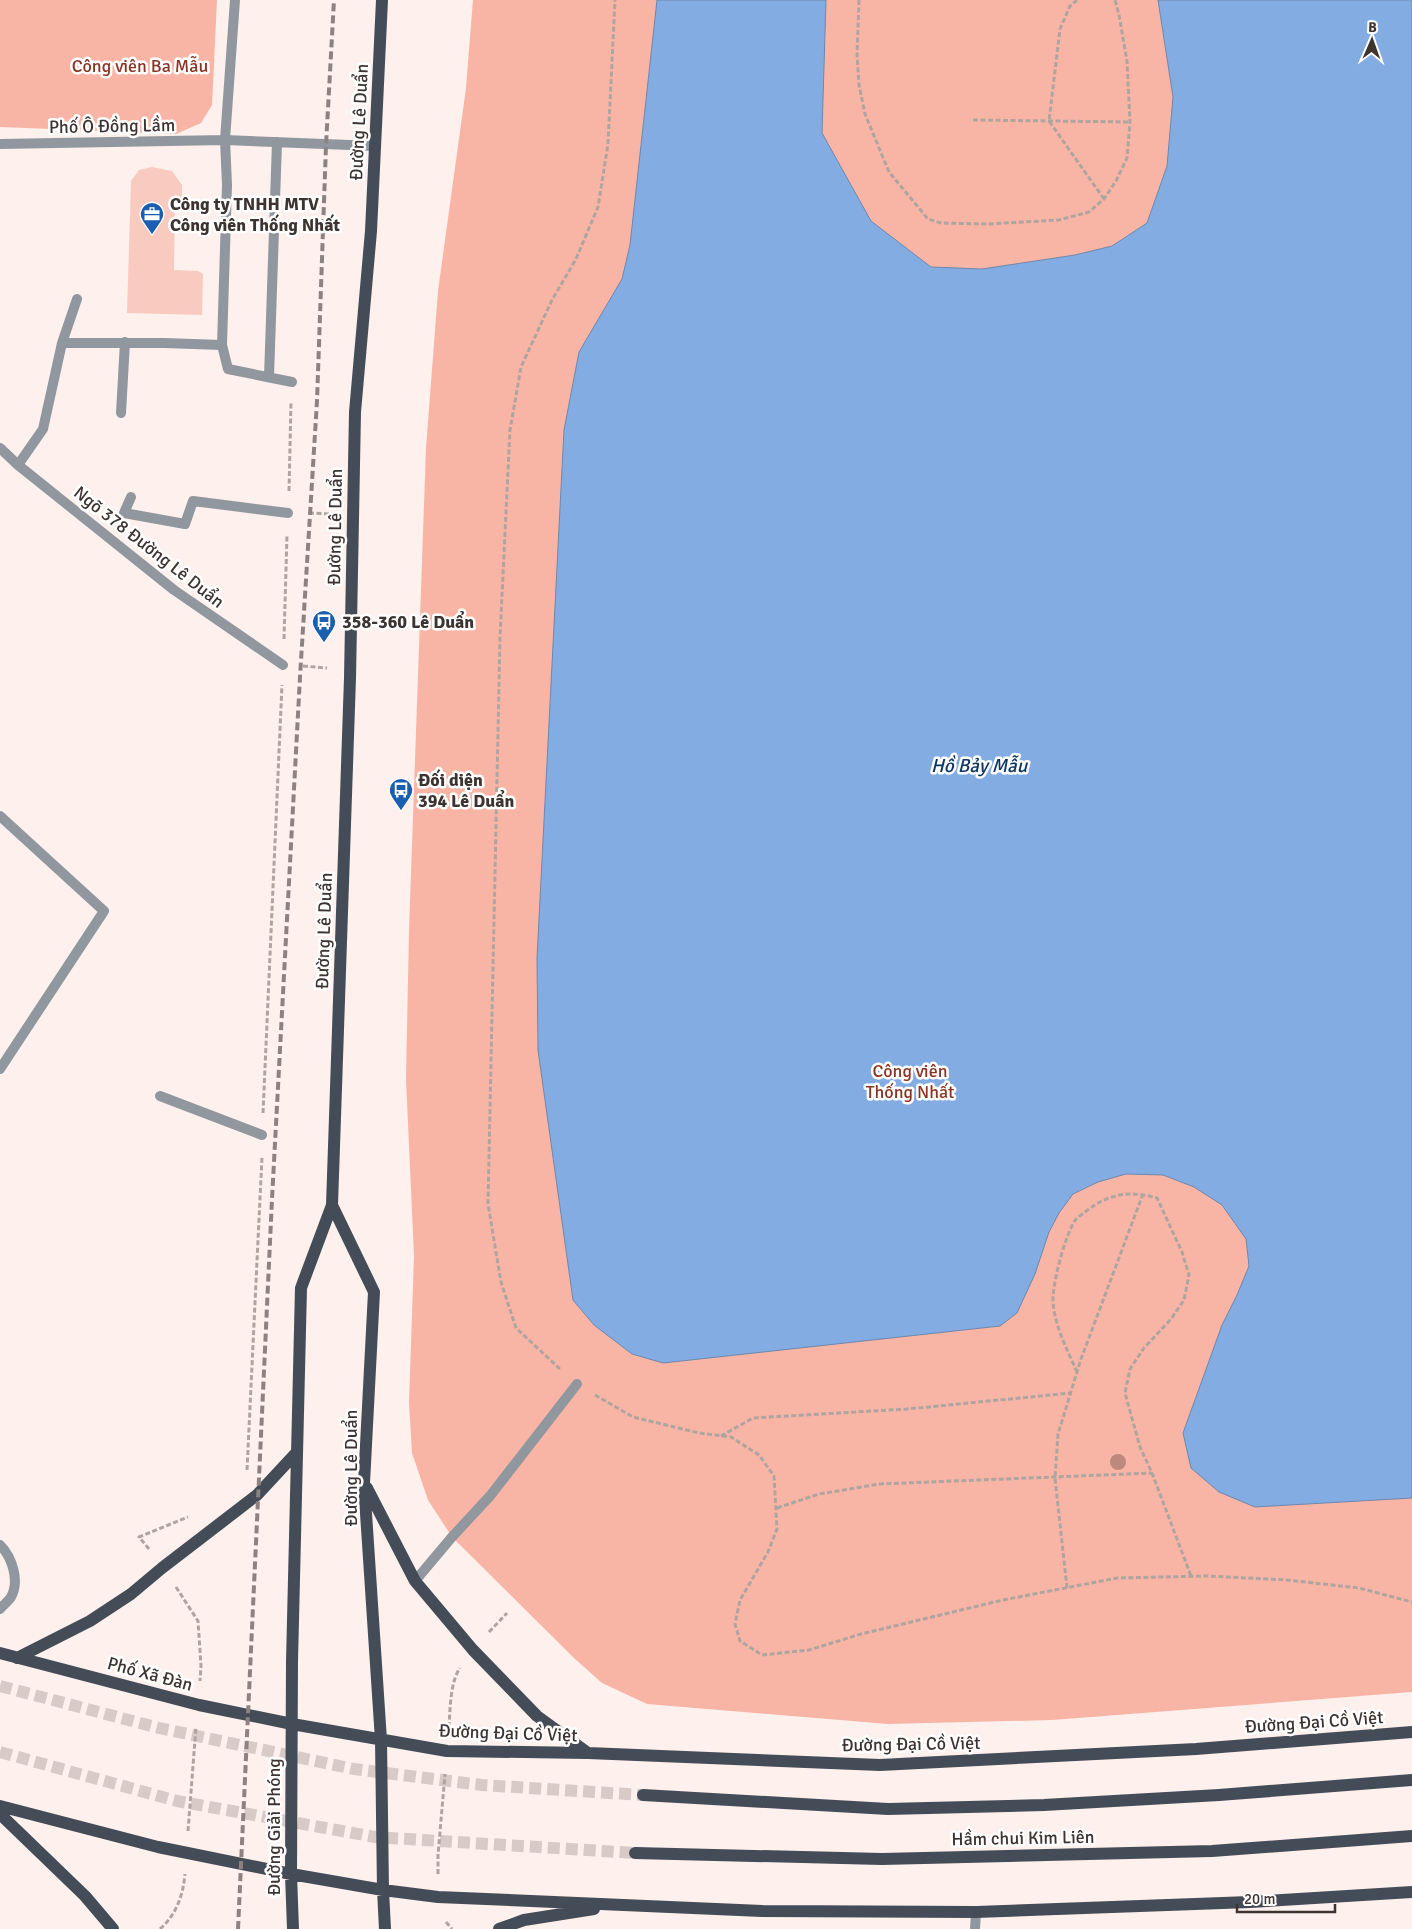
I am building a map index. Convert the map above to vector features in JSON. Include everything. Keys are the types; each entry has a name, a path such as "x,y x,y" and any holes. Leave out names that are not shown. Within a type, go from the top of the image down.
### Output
{"main road":[{"name":"Đường Lê Duẩn","path":"292,1724 301,1288 332,1205 349,688 355,412 371,231 382,0"},
{"name":"Đường Lê Duẩn","path":"332,1205 374,1292 364,1483 381,1740"},
{"path":"18,1658 90,1621 131,1594 257,1495 297,1452"},
{"path":"364,1483 416,1581 473,1650 537,1716 588,1753"},
{"name":"Phố Xã Đàn","path":"0,1653 199,1705 381,1740"},
{"name":"Đường Giải Phóng","path":"292,1724 291,1874 293,1929"},
{"name":"Đường Đại Cồ Việt","path":"381,1740 447,1751 588,1753 880,1765 1196,1749 1412,1732"},
{"path":"381,1740 385,1929"},
{"name":"Hầm chui Kim Liên","path":"643,1794 898,1809 1054,1805 1219,1795 1412,1780"},
{"path":"0,1806 158,1847 291,1874 383,1890 438,1897 762,1911 976,1912 1250,1902 1412,1892"},
{"path":"0,1814 85,1896 113,1929"},
{"name":"Hầm chui Kim Liên","path":"635,1853 882,1859 1212,1851 1412,1836"},
{"path":"499,1929 524,1920 622,1905"}],"street":[{"path":"235,0 225,140 227,184 222,345 228,369 292,382"},
{"name":"Phố Ô Đồng Lầm","path":"0,144 225,140 375,146"},
{"path":"269,377 278,142"},
{"path":"18,465 43,428 62,343 77,299"},
{"path":"62,343 125,342 222,345"},
{"path":"121,413 125,342"},
{"name":"Ngõ 378 Đường Lê Duẩn","path":"0,448 18,465 174,590 283,665"},
{"path":"131,497 124,513 185,524 193,501 288,513"},
{"path":"0,816 104,912 0,1069"},
{"path":"160,1096 262,1135"},
{"path":"416,1581 452,1537 490,1496 577,1384"},
{"path":"0,1545 8,1553 15,1578 11,1596 0,1609"},
{"path":"975,1929 976,1912"}],"path":[{"path":"615,0 608,144 598,207 576,259 552,300 521,367 510,430 500,637 488,1204 501,1282 516,1328 577,1384 633,1417 699,1433 731,1437 759,1455 774,1476 777,1529 768,1552 740,1600 735,1624 740,1641 762,1655 809,1650 862,1634 1003,1600 1117,1578 1191,1576 1287,1580 1359,1588 1412,1602"},
{"path":"859,0 857,54 859,86 864,114 889,172 928,219 941,223 988,224 1059,220 1089,212 1104,199 1116,181 1127,158 1130,122 1126,61 1120,15 1115,0"},
{"path":"1077,0 1070,6 1060,29 1049,122 1104,199"},
{"path":"973,120 1130,122"},
{"path":"245,1504 261,1199 270,914 283,665 334,668"},
{"path":"1077,1372 1059,1333 1053,1297 1063,1246 1075,1220 1098,1202 1122,1194 1143,1194 1157,1198 1182,1252 1189,1275 1184,1300 1171,1319 1144,1348 1130,1369 1125,1392 1140,1447 1152,1473 1191,1576"},
{"path":"1067,1588 1055,1478 1058,1434 1077,1372 1143,1194"},
{"path":"720,1436 753,1418 907,1409 1071,1393"},
{"path":"777,1508 819,1494 880,1484 1152,1473"},
{"path":"139,1537 189,1516"},
{"path":"174,1583 198,1622 201,1666 199,1688"},
{"path":"448,1729 456,1674 465,1662"},
{"path":"189,1822 196,1730"},
{"path":"438,1855 445,1773"},
{"path":"160,1929 178,1906 186,1866"},
{"path":"446,1921 452,1929"}],"green space":[{"name":"Công viên Ba Mẫu","path":"0,0 217,0 212,105 201,123 176,134 0,127"},
{"name":"Hồ Bảy Mẫu","path":"473,0 1412,0 1412,1692 1052,1720 888,1724 647,1704 602,1683 574,1658 452,1537 428,1500 412,1453 409,1403 414,1256 406,1079 409,930 426,448 438,291 466,88"}],"water":[{"name":"Hồ Bảy Mẫu","path":"657,0 826,0 822,133 871,221 931,267 982,269 1075,255 1112,246 1147,223 1167,166 1173,97 1158,0 1412,0 1412,1498 1255,1507 1219,1492 1191,1468 1183,1433 1222,1325 1249,1266 1246,1239 1222,1205 1194,1187 1163,1175 1126,1174 1098,1182 1073,1194 1059,1213 1049,1232 1035,1274 1017,1313 1000,1326 663,1363 632,1354 594,1325 573,1300 538,1050 537,958 564,430 579,352 622,279 630,245"}],"building":[{"name":"Công ty TNHH MTV Công viên Thống Nhất","path":"152,167 172,171 182,185 182,200 175,200 174,270 198,271 203,274 202,315 127,313 131,181 139,170"}],"tunnel":[{"path":"0,1686 159,1728 354,1769 482,1785 643,1795"},
{"path":"0,1752 177,1801 375,1837 635,1853"}],"railway":[{"path":"238,1929 272,1199 317,401 326,145 334,0"}],"place":[{"name":"Công ty TNHH MTV Công viên Thống Nhất","path":"152,235"},
{"name":"358-360 Lê Duẩn","path":"324,643"},
{"name":"Đối diện 394 Lê Duẩn","path":"401,811"}],"park label":[{"name":"Công viên Thống Nhất","path":"910,1081"}]}
